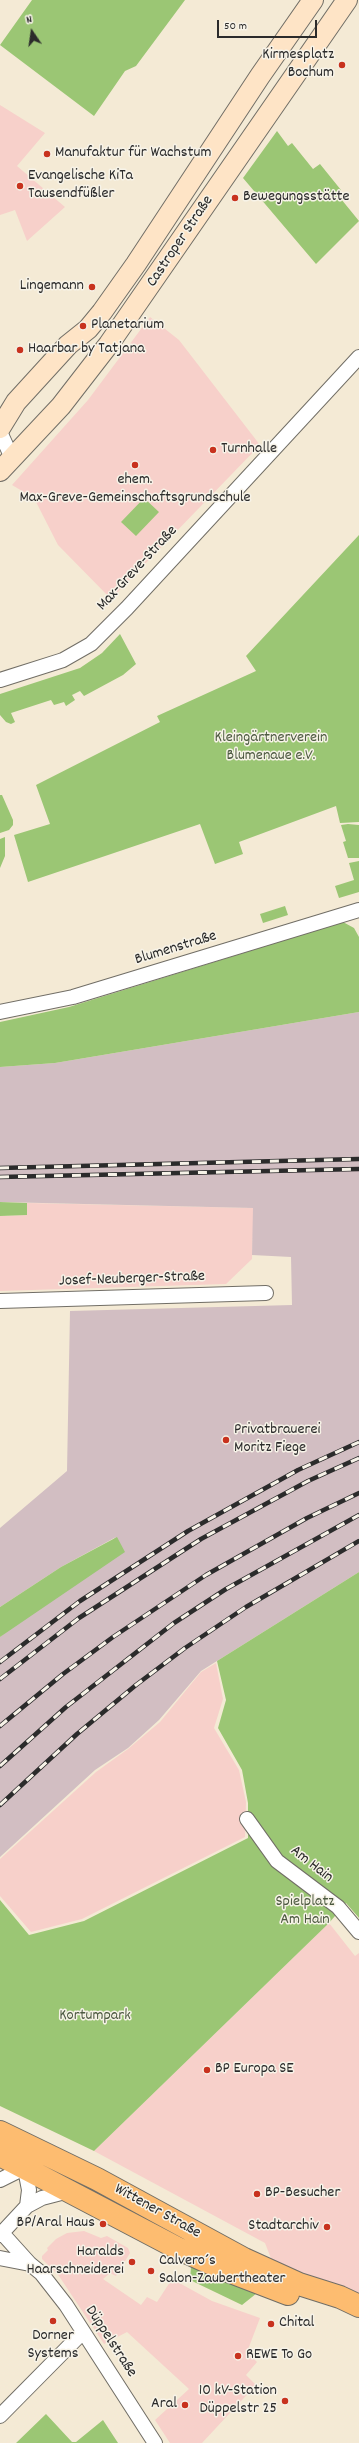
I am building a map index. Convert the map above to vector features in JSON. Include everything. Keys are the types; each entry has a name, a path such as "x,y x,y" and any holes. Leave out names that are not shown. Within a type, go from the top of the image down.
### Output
{"main road":[{"name":"Castroper Straße","path":"0,428 16,402 102,312 136,264 260,76 313,0"},
{"name":"Castroper Straße","path":"4,462 61,406 110,344 347,0"},
{"path":"260,76 285,90"},
{"name":"Wittener Straße","path":"4,2141 55,2158 161,2212 244,2259 299,2284 340,2297 359,2306"},
{"name":"Wittener Straße","path":"4,2141 25,2166 116,2217 223,2269 336,2309 359,2312"}],"street":[{"name":"Max-Greve-Straße","path":"0,680 63,660 91,644 127,608 359,357"},
{"path":"0,432 4,462"},
{"name":"Blumenstraße","path":"0,1012 73,997 359,910"},
{"name":"Josef-Neuberger-Straße","path":"0,1301 266,1293"},
{"name":"Am Hain","path":"247,1819 277,1860 338,1907 359,1932"},
{"path":"0,2180 25,2166 55,2158"},
{"path":"25,2166 29,2190 27,2206"},
{"path":"1,2234 27,2206 42,2198 69,2191"},
{"name":"Düppelstraße","path":"1,2234 30,2264 41,2273 66,2305 155,2443"},
{"path":"0,2258 30,2264"},
{"path":"0,2416 83,2332"}],"shaded area":[{"name":"Evangelische KiTa Tausendfüßler","path":"0,105 45,133 17,166 65,207 27,241 15,210 0,215"},
{"name":"ehem. Max-Greve-Gemeinschaftsgrundschule","path":"150,317 179,340 260,445 111,599 58,545 34,498 12,485 88,400"},
{"path":"359,1012 359,1572 201,1671 159,1720 128,1748 95,1770 0,1857 0,1637 116,1537 61,1567 0,1607 0,1528 67,1471 70,1311 292,1305 291,1257 252,1255 253,1208 0,1202 0,1067 55,1063"},
{"path":"27,1203 254,1208 252,1259 226,1284 0,1291 0,1216 27,1215"},
{"path":"216,1663 223,1699 214,1728 239,1770 246,1802 245,1837 82,1919 31,1932 0,1896 0,1859 96,1772 128,1749 160,1722 201,1672"},
{"name":"BP Europa SE","path":"329,1923 355,1956 359,1953 359,2293 338,2287 272,2261 265,2243 94,2151"},
{"path":"84,2231 101,2238 107,2236 128,2248 130,2253 116,2276 110,2273 103,2279 141,2305 147,2297 157,2302 172,2279 212,2301 260,2318 247,2352 257,2362 246,2375 256,2385 202,2443 170,2443 155,2420 189,2389 127,2332 104,2344 59,2276 42,2259 42,2256 48,2250 47,2248 56,2239 67,2233"}],"green space":[{"path":"32,0 185,0 136,66 125,71 94,116 0,45"},
{"path":"277,131 288,146 292,143 313,169 320,164 341,190 337,194 359,221 316,264 243,178"},
{"path":"144,498 159,512 136,536 121,522"},
{"name":"Kleingärtnerverein Blumenaue e.V.","path":"359,535 359,822 340,823 336,806 239,842 243,854 215,864 200,824 28,882 14,835 50,824 36,785 160,722 157,716 256,671 246,656"},
{"path":"120,634 136,664 123,675 84,696 80,691 72,695 75,700 66,706 64,702 54,705 51,700 11,713 15,722 11,724 6,722 0,715 0,694 80,668 102,653"},
{"path":"0,795 2,795 13,820 13,825 9,830 0,833"},
{"path":"341,825 359,825 359,858 348,858 343,842 346,841"},
{"path":"5,837 5,856 0,868 0,839"},
{"path":"359,861 359,892 339,898 335,886 354,880 349,863"},
{"path":"285,906 288,915 263,923 260,914"},
{"path":"343,922 354,928 359,937 359,1012 55,1063 0,1067 0,1022 69,1007"},
{"path":"0,1202 27,1203 27,1215 0,1216"},
{"path":"117,1537 125,1552 0,1637 0,1607 61,1567"},
{"name":"Kortumpark","path":"359,1572 359,1918 346,1903 329,1923 94,2151 0,2106 0,1900 29,1935 84,1921 248,1838 248,1803 242,1770 218,1728 226,1700 217,1661"},
{"path":"191,2267 257,2293 242,2305 190,2280"},
{"path":"46,2414 72,2442 76,2442 103,2420 118,2443 16,2443"}],"railway":[{"path":"0,1168 359,1159"},
{"path":"0,1177 359,1169"},
{"path":"0,1662 80,1601 188,1531 298,1470 359,1442"},
{"path":"0,1679 79,1618 201,1539 308,1481 359,1458"},
{"path":"0,1726 63,1674 113,1637 206,1575 307,1518 359,1493"},
{"path":"0,1766 66,1707 174,1623 226,1589 359,1515"},
{"path":"0,1805 77,1734 136,1685 185,1648 246,1607 359,1541"}],"place":[{"name":"Kirmesplatz Bochum","path":"342,65"},
{"name":"Manufaktur für Wachstum","path":"47,154"},
{"name":"Evangelische KiTa Tausendfüßler","path":"20,186"},
{"name":"Bewegungsstätte","path":"235,198"},
{"name":"Lingemann","path":"92,287"},
{"name":"Planetarium","path":"83,326"},
{"name":"Haarbar by Tatjana","path":"20,350"},
{"name":"Turnhalle","path":"213,450"},
{"name":"ehem. Max-Greve-Gemeinschaftsgrundschule","path":"135,465"},
{"name":"Privatbrauerei Moritz Fiege","path":"226,1440"},
{"name":"BP Europa SE","path":"207,2070"},
{"name":"BP-Besucher","path":"257,2194"},
{"name":"BP/Aral Haus","path":"103,2224"},
{"name":"Stadtarchiv","path":"327,2227"},
{"name":"Haralds Haarschneiderei","path":"132,2262"},
{"name":"Calvero´s Salon-Zaubertheater","path":"151,2271"},
{"name":"Dorner Systems","path":"53,2321"},
{"name":"Chital","path":"271,2324"},
{"name":"REWE To Go","path":"238,2356"},
{"name":"10 kV-Station Düppelstr 25","path":"285,2401"},
{"name":"Aral","path":"185,2405"}],"park label":[{"name":"Spielplatz Am Hain","path":"305,1912"}]}
